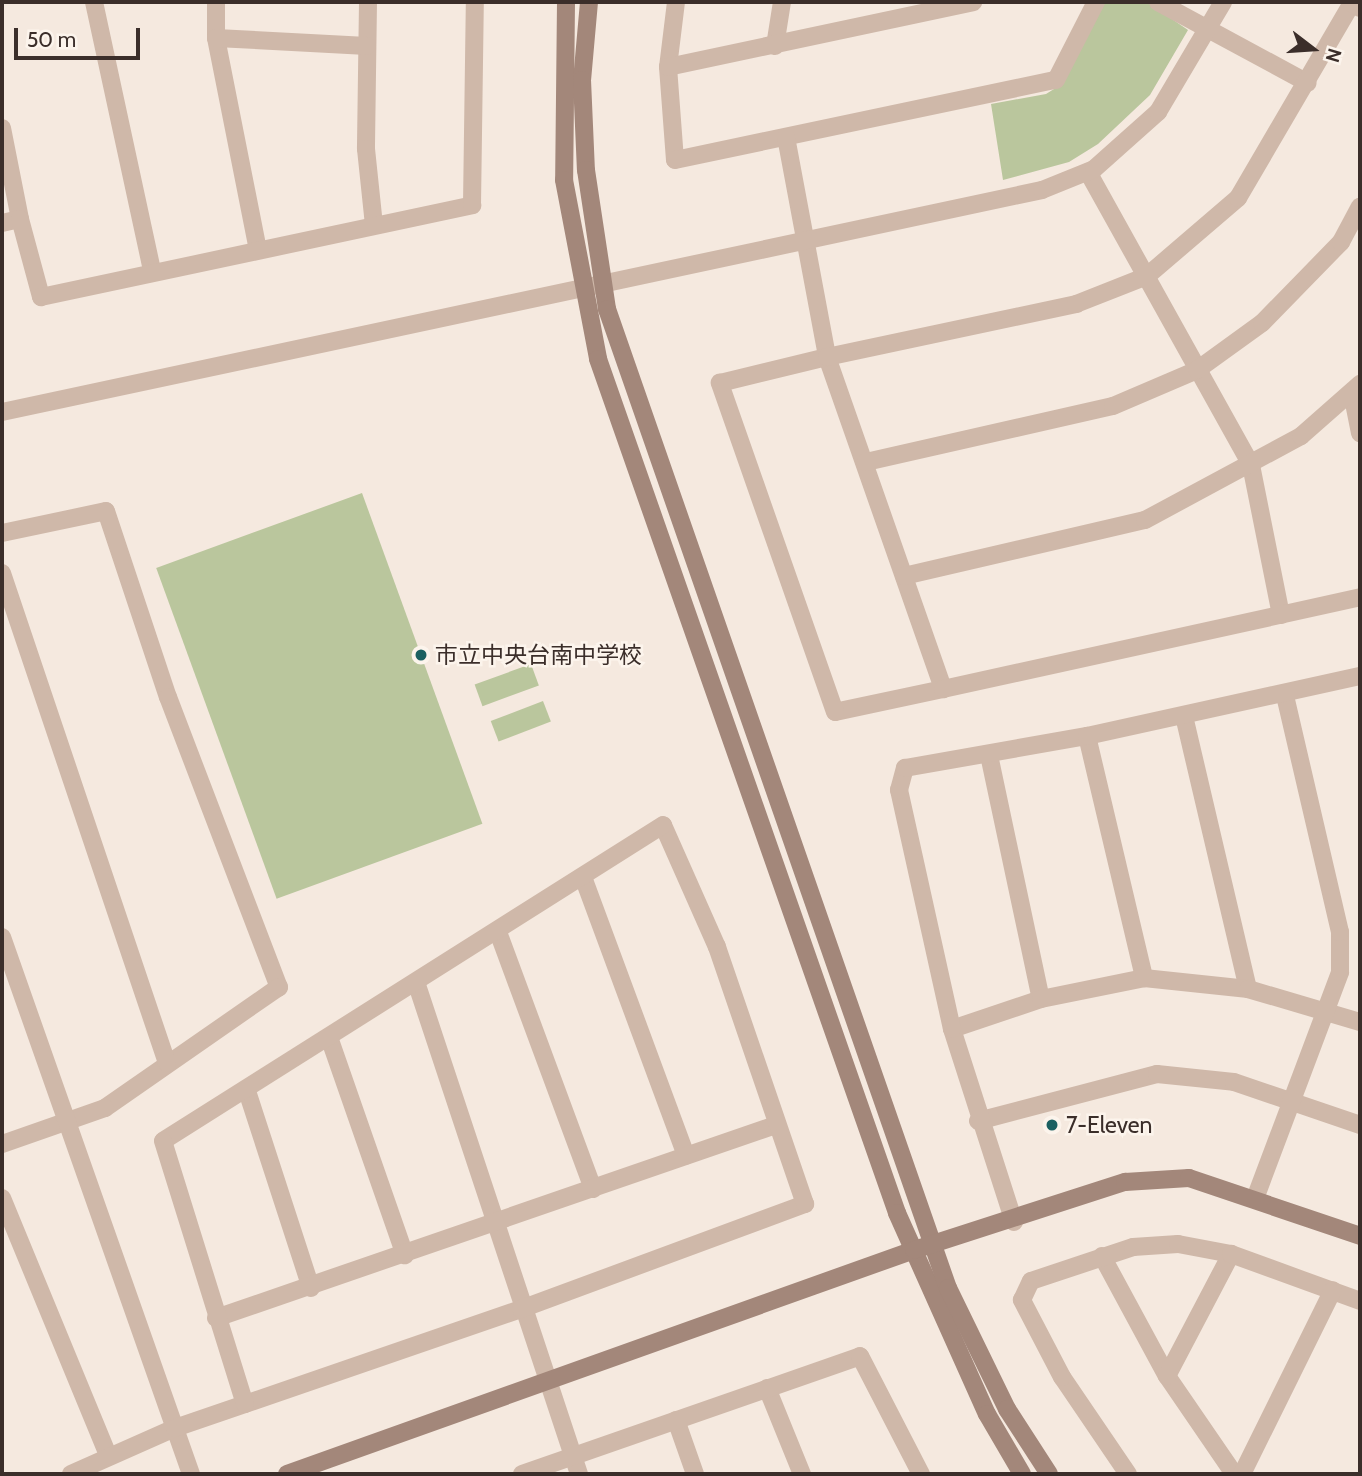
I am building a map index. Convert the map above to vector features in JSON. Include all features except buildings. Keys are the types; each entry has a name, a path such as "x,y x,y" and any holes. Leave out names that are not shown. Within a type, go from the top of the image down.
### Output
{"street":[{"path":"94,2 152,270"},
{"path":"216,2 216,38 258,250"},
{"path":"368,2 367,46 374,225"},
{"path":"2,128 11,221 41,297 152,270 472,205 475,2"},
{"path":"566,2 561,120 581,289 623,433 914,1250 987,1414 1021,1474"},
{"path":"589,2 582,80 601,284 948,1287 1007,1409 1049,1474"},
{"path":"676,2 668,67 675,160 1056,80 1096,2"},
{"path":"775,46 782,2"},
{"path":"668,67 775,46 885,10 973,2"},
{"path":"1158,2 1308,83"},
{"path":"2,412 1042,190 1088,172 1158,113 1223,2"},
{"path":"1360,8 1352,3 1308,83 1238,198 1147,276 1076,304 827,357 720,383 835,712 1360,597"},
{"path":"216,38 367,46"},
{"path":"786,137 827,357 866,462 943,689"},
{"path":"1088,172 1251,465 1281,615"},
{"path":"866,462 1113,406 1197,370 1262,323 1341,242 1360,207"},
{"path":"904,576 1145,520 1301,436 1356,389"},
{"path":"1356,389 1360,433"},
{"path":"2,533 106,511 167,697 279,987 105,1108 2,1144"},
{"path":"2,573 167,1063"},
{"path":"1014,1222 978,1121 952,1029 899,790 905,768 1087,737 1285,695 1360,676"},
{"path":"1256,1196 1339,972 1340,932 1285,695"},
{"path":"1184,716 1248,989"},
{"path":"1087,737 1144,978"},
{"path":"989,755 1041,999"},
{"path":"71,1474 107,1453 521,1308 805,1204 717,947 663,825 330,1040 163,1141 216,1318 246,1404"},
{"path":"583,877 686,1156"},
{"path":"498,932 593,1189"},
{"path":"2,937 191,1474"},
{"path":"952,1029 1041,999 1144,978 1248,989 1325,1009 1360,1022"},
{"path":"417,985 521,1308 552,1382 579,1474"},
{"path":"330,1040 405,1255"},
{"path":"978,1121 1157,1074 1292,1097 1360,1125"},
{"path":"247,1091 311,1288"},
{"path":"216,1318 311,1288 776,1125"},
{"path":"287,1474 552,1382 914,1250 1014,1222 1125,1182 1189,1178 1256,1196 1360,1236"},
{"path":"2,1199 107,1453"},
{"path":"1128,1474 1062,1377 1022,1300 1031,1281 1102,1256 1178,1244 1231,1254 1360,1301"},
{"path":"1167,1376 1231,1254"},
{"path":"1102,1256 1167,1376 1234,1474"},
{"path":"1242,1474 1333,1290"},
{"path":"522,1474 860,1356 921,1474"},
{"path":"767,1388 802,1474"},
{"path":"676,1420 695,1474"}],"green space":[{"path":"1105,2 1147,2 1188,30 1150,95 1098,144 1069,162 1003,180 991,104 1046,94 1062,84"},
{"path":"362,493 482,824 277,899 156,568"},
{"path":"531,664 539,686 482,706 475,685"},
{"path":"543,701 551,722 499,742 491,721"}],"place":[{"name":"市立中央台南中学校","path":"421,655"},
{"name":"7-Eleven","path":"1052,1125"}]}
